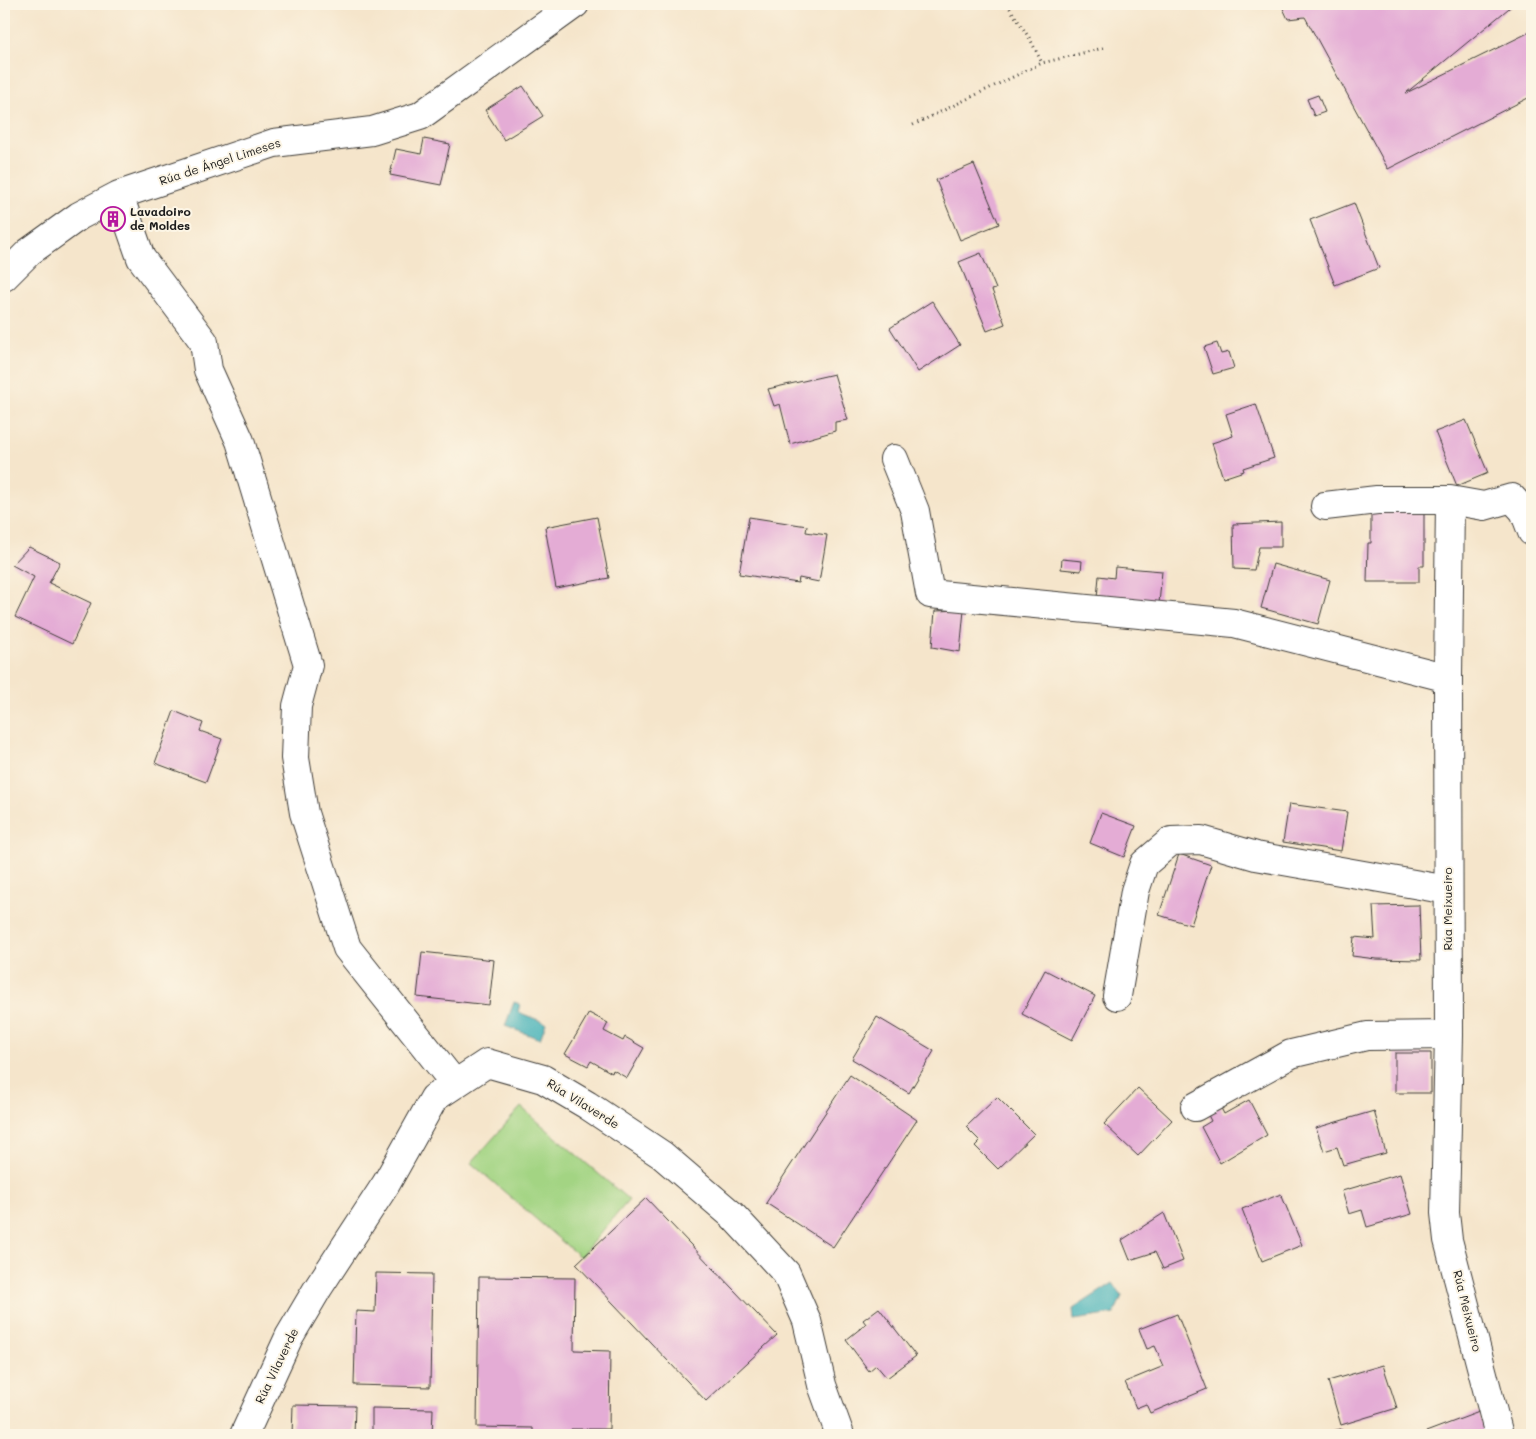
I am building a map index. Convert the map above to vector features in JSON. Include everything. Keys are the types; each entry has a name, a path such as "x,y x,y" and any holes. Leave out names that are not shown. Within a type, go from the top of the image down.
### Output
{"street":[{"name":"Rúa de Ángel Limeses","path":"4,277 30,252 79,216 119,195 274,142 372,131 420,116 576,4"},
{"path":"119,195 141,258 204,342 208,370 240,441 308,665 297,706 295,758 304,813 347,948 455,1084"},
{"path":"894,459 914,511 930,594 1234,623 1448,678"},
{"path":"1325,506 1377,500 1450,500 1484,506 1512,498 1524,511 1532,532"},
{"name":"Rúa Meixueiro","path":"1450,500 1448,678 1449,1035 1445,1213 1448,1240 1499,1435"},
{"path":"1117,996 1135,891 1144,864 1171,841 1201,840 1256,856 1448,890"},
{"path":"1195,1107 1292,1054 1367,1036 1449,1035"},
{"name":"Rúa Vilaverde","path":"244,1435 294,1329 386,1184 434,1098 487,1063 543,1079 587,1105 662,1156 732,1214 786,1273 807,1322 822,1385 840,1435"}],"path":[{"path":"1007,4 1030,39 1042,63"},
{"path":"913,125 1042,63 1104,48"}],"green space":[{"path":"521,1107 629,1200 580,1257 471,1163"}],"water":[{"path":"514,1002 520,1004 518,1012 546,1023 540,1039 505,1026"},
{"path":"1113,1283 1122,1296 1114,1314 1074,1320 1073,1309"}],"building":[{"path":"1281,4 1514,4 1406,93 1532,31 1532,96 1388,169 1305,17 1288,19"},
{"path":"523,86 543,116 504,140 485,110"},
{"path":"1318,95 1325,112 1314,116 1307,99"},
{"path":"424,139 450,144 441,185 390,175 396,149 421,154"},
{"path":"974,164 999,224 960,240 936,180"},
{"path":"1354,203 1379,268 1335,285 1310,220"},
{"name":"Lavadoiro de Moldes","path":"117,208 124,224 109,230 102,214"},
{"path":"981,253 996,289 992,290 1005,324 987,331 959,262"},
{"path":"932,301 960,345 918,372 890,328"},
{"path":"1217,343 1221,354 1229,352 1234,368 1213,374 1204,347"},
{"path":"834,374 848,420 835,422 835,431 790,444 780,404 774,406 768,389"},
{"path":"1256,404 1274,458 1243,468 1244,471 1223,478 1212,443 1233,436 1226,414"},
{"path":"1466,420 1488,473 1457,486 1435,432"},
{"path":"1371,508 1424,508 1424,566 1419,566 1419,582 1367,582 1368,543 1371,543"},
{"path":"597,517 609,578 556,588 545,527"},
{"path":"749,517 807,526 806,532 827,535 819,582 799,578 798,583 739,574"},
{"path":"1281,522 1281,547 1259,547 1254,570 1234,569 1233,524"},
{"path":"29,547 60,562 49,583 91,603 72,644 15,617 34,577 12,565"},
{"path":"1062,559 1082,561 1081,571 1061,569"},
{"path":"1273,564 1330,580 1318,624 1261,608"},
{"path":"1115,567 1162,571 1159,604 1097,598 1099,576 1114,578"},
{"path":"964,610 960,652 932,647 935,611"},
{"path":"174,711 203,723 200,731 222,739 206,782 155,763"},
{"path":"1289,804 1347,812 1341,851 1283,842"},
{"path":"1101,813 1136,826 1124,857 1090,843"},
{"path":"1179,854 1211,865 1191,925 1159,915"},
{"path":"1419,905 1421,960 1376,959 1352,956 1354,937 1375,939 1373,906"},
{"path":"422,952 494,960 489,1005 417,997"},
{"path":"1045,970 1095,996 1072,1040 1022,1014"},
{"path":"589,1013 608,1023 604,1031 623,1041 625,1037 644,1048 627,1078 613,1070 612,1073 591,1061 588,1066 565,1054"},
{"path":"877,1017 934,1051 909,1093 852,1059"},
{"path":"1395,1053 1431,1053 1431,1093 1395,1093"},
{"path":"850,1075 917,1120 833,1247 766,1203"},
{"path":"1138,1088 1172,1120 1138,1156 1104,1124"},
{"path":"997,1097 1034,1134 998,1169 975,1146 980,1141 966,1127"},
{"path":"1249,1100 1267,1135 1220,1163 1201,1127 1211,1121 1208,1115 1220,1106 1224,1114"},
{"path":"1374,1111 1386,1153 1343,1165 1337,1147 1324,1151 1316,1128"},
{"path":"1400,1174 1412,1214 1367,1227 1362,1210 1349,1214 1342,1191"},
{"path":"1281,1194 1302,1245 1262,1261 1242,1209"},
{"path":"646,1198 777,1335 706,1401 576,1264"},
{"path":"1164,1213 1183,1261 1163,1269 1155,1252 1130,1260 1122,1240"},
{"path":"376,1273 432,1274 430,1387 354,1385 356,1311 375,1312"},
{"path":"479,1277 575,1278 574,1350 610,1351 609,1429 571,1429 571,1435 533,1435 533,1428 477,1427"},
{"path":"879,1308 916,1356 887,1378 876,1365 869,1371 846,1340 866,1324 863,1320"},
{"path":"1177,1314 1207,1389 1150,1413 1146,1404 1136,1408 1125,1382 1164,1366 1155,1346 1147,1349 1139,1329"},
{"path":"1383,1365 1397,1408 1341,1425 1328,1381"},
{"path":"293,1405 355,1406 354,1435 292,1435"},
{"path":"372,1408 433,1409 432,1435 372,1435"},
{"path":"1479,1412 1485,1435 1460,1435 1460,1433 1427,1435 1426,1432"},
{"path":"1341,1429 1343,1435 1323,1435 1323,1433"}],"place":[{"name":"Lavadoiro de Moldes","path":"113,219"}]}
